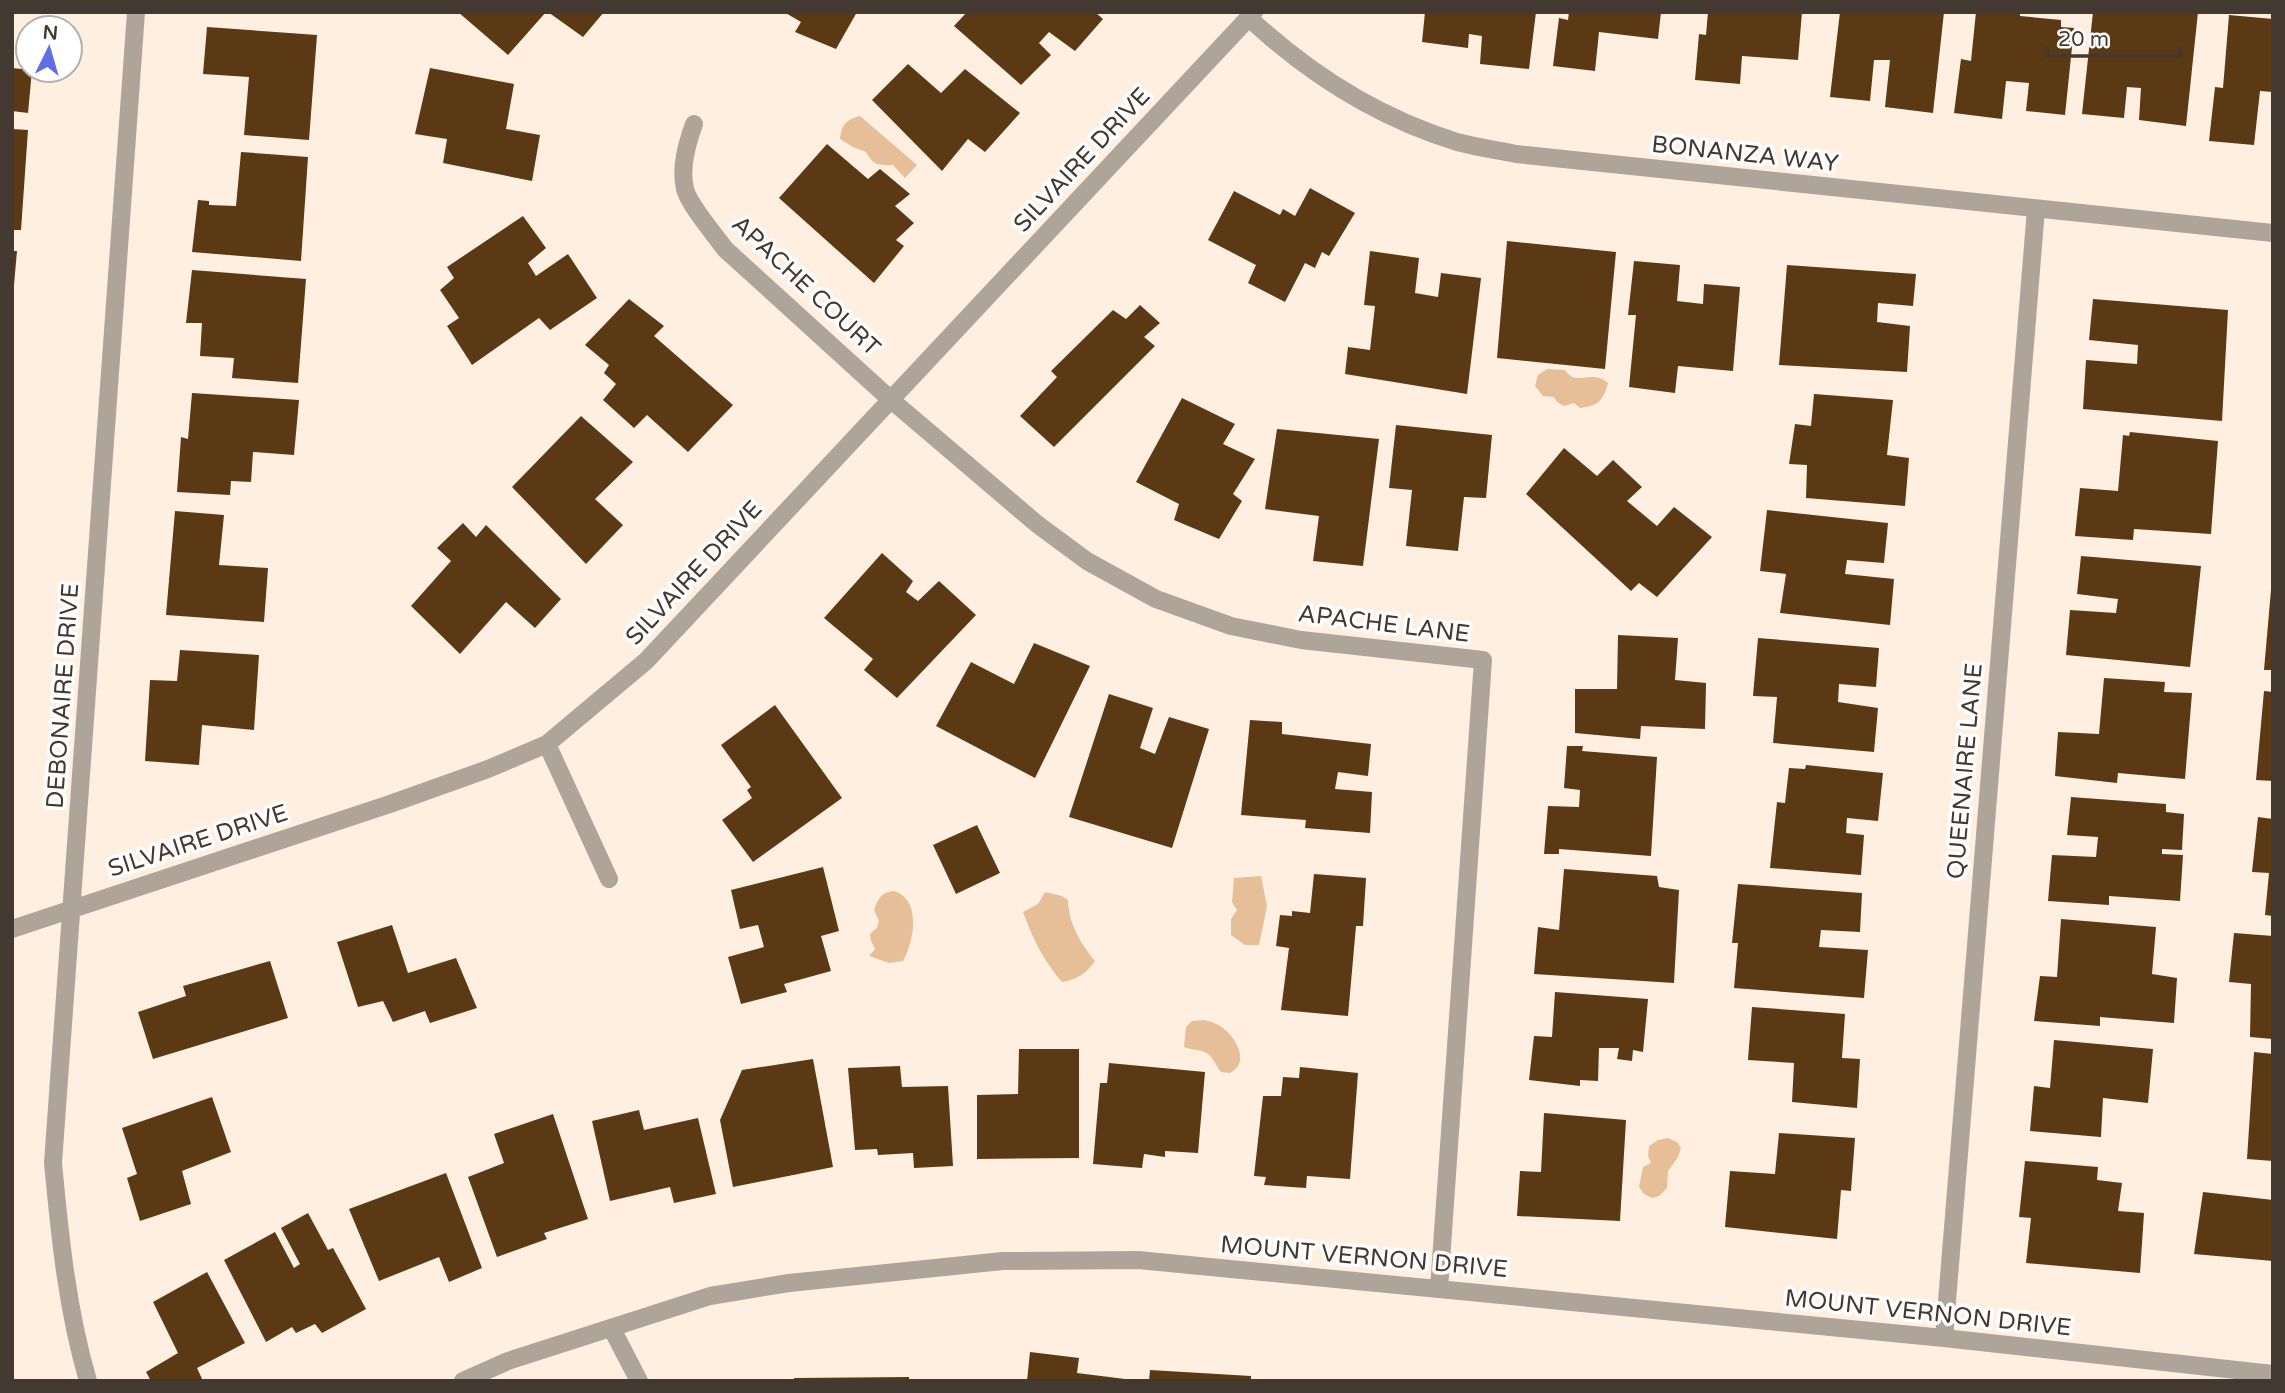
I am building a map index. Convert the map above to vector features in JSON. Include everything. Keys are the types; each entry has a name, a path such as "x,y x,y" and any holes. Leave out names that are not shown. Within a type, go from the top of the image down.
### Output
{"street":[{"name":"DEBONAIRE DRIVE","path":"88,1381 78,1346 62,1261 53,1163 136,12"},
{"name":"SILVAIRE DRIVE","path":"12,929 390,804 488,769 547,744 646,661 1252,15"},
{"name":"BONANZA WAY","path":"1252,15 1274,41 1328,82 1402,122 1458,142 1516,154 2273,233"},
{"name":"APACHE COURT","path":"694,124 684,155 685,190 704,221 725,249 890,399"},
{"name":"QUEENAIRE LANE","path":"1944,1338 2036,209"},
{"name":"APACHE LANE","path":"890,399 1037,524 1087,561 1156,599 1231,626 1301,640 1483,660 1439,1289"},
{"path":"547,744 609,879"},
{"name":"MOUNT VERNON DRIVE","path":"463,1381 508,1361 710,1296 789,1283 1003,1261 1138,1260 1944,1338 2273,1374"},
{"path":"612,1329 639,1381"}],"shaded area":[{"path":"860,116 917,165 905,178 893,165 877,164 866,152 840,139 845,124"},
{"path":"1547,369 1565,370 1574,378 1596,377 1608,383 1602,398 1595,404 1580,408 1574,403 1564,406 1554,397 1543,396 1535,386 1538,375"},
{"path":"1261,876 1267,906 1259,945 1245,945 1231,935 1231,919 1237,910 1232,902 1234,878"},
{"path":"894,891 909,903 913,922 910,943 903,961 889,963 869,956 875,949 870,934 877,928 879,921 874,910 879,899"},
{"path":"1045,892 1068,900 1076,933 1095,961 1085,972 1067,981 1062,982 1044,957 1023,912 1038,904"},
{"path":"1204,1020 1224,1029 1239,1049 1240,1061 1230,1073 1221,1072 1205,1052 1184,1047 1186,1027 1192,1021"},
{"path":"1668,1138 1677,1142 1681,1148 1668,1171 1667,1188 1659,1196 1652,1198 1644,1194 1639,1187 1643,1167 1651,1163 1648,1156 1649,1146"}],"building":[{"path":"458,12 546,12 508,55"},
{"path":"548,12 604,12 583,37"},
{"path":"784,12 857,12 836,49 795,32 801,22"},
{"path":"967,12 1095,12 1103,19 1075,51 1049,32 1039,43 1051,55 1021,85 954,26"},
{"path":"1425,12 1536,12 1529,69 1480,64 1482,36 1469,34 1468,48 1422,42"},
{"path":"1569,12 1661,12 1658,39 1599,32 1595,71 1553,66 1559,18 1568,20"},
{"path":"1708,12 1802,12 1798,60 1742,56 1740,84 1695,80 1699,34 1706,35"},
{"path":"1840,12 1944,12 1933,113 1885,107 1890,60 1874,60 1870,101 1830,97"},
{"path":"1976,12 2020,12 2020,16 2061,20 2061,27 2074,28 2065,115 2026,111 2029,83 2006,81 2002,119 1954,113 1961,59 1971,61"},
{"path":"2093,12 2198,12 2186,126 2139,120 2141,88 2127,87 2124,118 2082,114"},
{"path":"2229,15 2273,19 2273,92 2260,91 2254,145 2209,141 2215,87 2223,88"},
{"path":"207,27 317,35 309,140 244,135 249,77 203,74"},
{"path":"908,64 941,93 965,69 1020,113 985,152 968,139 942,171 872,100"},
{"path":"12,68 14,84 31,84 28,113 12,111"},
{"path":"430,68 514,84 506,129 540,135 532,181 443,163 447,139 415,134"},
{"path":"12,129 28,130 21,230 12,230"},
{"path":"827,144 868,179 880,169 910,194 895,206 914,223 896,240 904,246 874,283 779,198"},
{"path":"241,152 308,157 301,261 192,252 198,200 209,201 209,205 236,206"},
{"path":"1310,188 1355,213 1329,256 1322,252 1315,268 1305,263 1285,302 1248,283 1256,265 1208,240 1234,191 1280,215 1283,209 1295,216"},
{"path":"523,216 546,248 528,263 536,276 568,254 597,298 550,330 539,318 472,365 447,326 459,318 440,290 454,278 447,267"},
{"path":"1507,241 1616,252 1605,369 1497,358"},
{"path":"12,251 17,251 14,285 12,285"},
{"path":"1370,251 1419,258 1415,293 1438,297 1441,273 1481,278 1467,394 1345,374 1348,347 1370,350 1375,306 1364,305"},
{"path":"1634,261 1680,265 1677,301 1703,304 1704,284 1740,287 1733,371 1678,366 1675,393 1629,387 1636,315 1628,315"},
{"path":"1787,265 1916,274 1913,306 1878,303 1877,322 1910,326 1907,372 1779,365"},
{"path":"192,270 306,279 298,383 232,378 234,358 200,356 202,323 186,323"},
{"path":"629,299 664,326 654,336 733,405 688,452 647,415 634,428 603,400 616,384 604,373 609,365 585,345"},
{"path":"2093,299 2228,310 2222,421 2083,409 2086,360 2137,364 2138,345 2089,340"},
{"path":"1140,305 1160,323 1144,337 1155,346 1054,447 1020,416 1057,377 1051,371 1113,310 1126,319"},
{"path":"192,393 299,400 294,455 253,452 251,482 231,481 230,495 177,492 181,437 188,439"},
{"path":"1814,394 1893,400 1887,455 1909,458 1905,506 1806,498 1807,465 1789,464 1795,424 1811,426"},
{"path":"1182,398 1235,424 1223,444 1255,459 1233,494 1242,501 1219,539 1174,520 1179,504 1136,482"},
{"path":"581,416 633,462 595,499 623,525 586,564 512,487"},
{"path":"1396,425 1492,435 1486,498 1464,497 1458,551 1406,546 1412,490 1389,488"},
{"path":"1277,429 1379,439 1363,566 1313,561 1319,516 1265,509"},
{"path":"2130,432 2218,441 2211,534 2134,529 2133,540 2075,536 2080,488 2118,491 2123,435 2129,436"},
{"path":"1564,448 1597,476 1613,460 1642,487 1627,501 1657,526 1674,507 1712,537 1657,597 1639,583 1631,591 1526,494"},
{"path":"1767,510 1888,523 1884,563 1847,560 1845,574 1894,579 1890,625 1780,613 1786,574 1760,571"},
{"path":"175,511 224,515 219,565 268,568 264,622 166,615"},
{"path":"463,523 476,537 486,525 561,599 535,628 506,602 460,654 411,606 451,561 437,548"},
{"path":"882,553 913,581 906,592 918,601 939,581 976,615 897,698 864,670 873,659 824,618"},
{"path":"2081,556 2201,566 2190,667 2066,655 2070,610 2116,613 2118,599 2077,594"},
{"path":"2271,590 2273,670 2264,670"},
{"path":"1618,635 1678,638 1675,680 1706,683 1705,729 1641,726 1640,739 1575,733 1575,689 1617,689"},
{"path":"1758,638 1879,648 1876,687 1839,684 1838,702 1878,708 1874,752 1773,743 1777,697 1753,696"},
{"path":"1034,643 1090,666 1035,778 936,726 971,662 1014,684"},
{"path":"180,650 259,655 254,730 202,725 199,765 145,761 150,680 177,681"},
{"path":"2104,678 2165,682 2164,692 2192,693 2185,779 2118,773 2117,783 2055,776 2058,732 2099,734"},
{"path":"2264,691 2273,692 2273,781 2256,780"},
{"path":"1109,694 1153,708 1140,748 1155,754 1169,717 1209,729 1172,848 1069,817"},
{"path":"775,705 842,798 753,862 722,820 752,798 747,790 751,787 721,745"},
{"path":"1250,720 1282,722 1282,734 1371,744 1368,776 1338,772 1335,789 1372,792 1370,833 1305,828 1306,820 1241,815"},
{"path":"1567,746 1583,746 1582,751 1657,757 1651,856 1559,849 1559,854 1544,854 1548,806 1579,807 1580,790 1564,788"},
{"path":"1806,765 1883,773 1878,821 1847,818 1846,833 1864,835 1861,875 1770,868 1777,802 1785,803 1789,768 1805,769"},
{"path":"2071,797 2166,804 2166,812 2184,814 2182,850 2162,849 2162,854 2183,855 2180,901 2109,896 2109,905 2048,901 2052,855 2096,857 2098,837 2067,835"},
{"path":"2258,817 2273,819 2273,916 2265,915 2269,873 2252,872"},
{"path":"977,825 1000,873 956,894 933,845"},
{"path":"823,867 839,931 821,936 831,971 784,984 787,992 741,1004 728,957 764,947 758,925 740,929 731,890"},
{"path":"1564,869 1657,876 1659,887 1679,890 1674,983 1534,974 1538,927 1559,930"},
{"path":"1314,874 1366,878 1363,926 1356,926 1348,1016 1281,1010 1289,948 1276,946 1280,915 1292,916 1292,911 1310,913"},
{"path":"1738,884 1862,893 1860,932 1821,930 1819,947 1868,950 1864,998 1734,988 1738,943 1732,943"},
{"path":"2061,919 2156,927 2152,974 2177,978 2174,1023 2100,1017 2100,1026 2034,1021 2040,976 2057,977"},
{"path":"392,925 408,973 456,958 477,1008 430,1023 425,1011 393,1022 383,1001 358,1007 337,942"},
{"path":"2234,933 2273,936 2273,1039 2250,1037 2251,984 2229,982"},
{"path":"270,961 288,1018 153,1059 138,1012 186,996 183,986"},
{"path":"1555,992 1648,999 1643,1052 1633,1050 1632,1061 1617,1059 1619,1048 1599,1048 1598,1081 1580,1080 1580,1086 1529,1080 1534,1036 1552,1037"},
{"path":"1752,1007 1845,1014 1842,1058 1860,1059 1857,1108 1792,1102 1794,1063 1748,1060"},
{"path":"2054,1040 2153,1049 2148,1103 2103,1098 2101,1137 2030,1131 2034,1086 2050,1088"},
{"path":"1019,1049 1079,1049 1079,1158 977,1159 977,1095 1018,1094"},
{"path":"2254,1052 2273,1054 2273,1161 2247,1159"},
{"path":"813,1059 833,1167 733,1187 720,1120 742,1070"},
{"path":"1109,1063 1205,1072 1198,1153 1165,1151 1165,1157 1144,1154 1142,1168 1093,1164 1100,1083 1107,1083"},
{"path":"900,1066 902,1087 948,1086 953,1166 914,1168 913,1153 878,1155 877,1149 855,1150 848,1068"},
{"path":"1300,1067 1358,1073 1350,1179 1307,1176 1306,1188 1264,1185 1266,1177 1254,1176 1263,1096 1281,1096 1283,1077 1299,1078"},
{"path":"212,1097 231,1152 182,1171 191,1204 140,1221 127,1178 137,1174 122,1128"},
{"path":"639,1110 644,1130 698,1118 716,1194 674,1203 670,1187 610,1201 592,1121"},
{"path":"1544,1113 1626,1120 1620,1221 1517,1216 1520,1171 1541,1172"},
{"path":"553,1114 588,1219 544,1233 547,1239 497,1257 468,1177 504,1163 494,1134"},
{"path":"1779,1133 1855,1138 1851,1191 1841,1190 1837,1239 1725,1227 1730,1171 1775,1174"},
{"path":"2025,1161 2098,1167 2097,1180 2122,1183 2118,1211 2144,1213 2140,1273 2026,1263 2031,1218 2019,1217"},
{"path":"446,1173 482,1268 449,1282 439,1257 379,1281 349,1209"},
{"path":"2203,1192 2273,1200 2273,1261 2194,1254"},
{"path":"308,1213 328,1250 333,1248 366,1309 322,1333 315,1324 296,1333 292,1327 266,1342 224,1260 275,1232 294,1268 300,1264 281,1228"},
{"path":"207,1272 245,1343 197,1368 203,1381 151,1381 146,1372 178,1353 153,1302"},
{"path":"1030,1352 1079,1358 1077,1373 1125,1381 1027,1381"},
{"path":"1150,1370 1251,1376 1251,1381 1149,1381"},
{"path":"909,1377 909,1381 794,1381 794,1378"}]}
